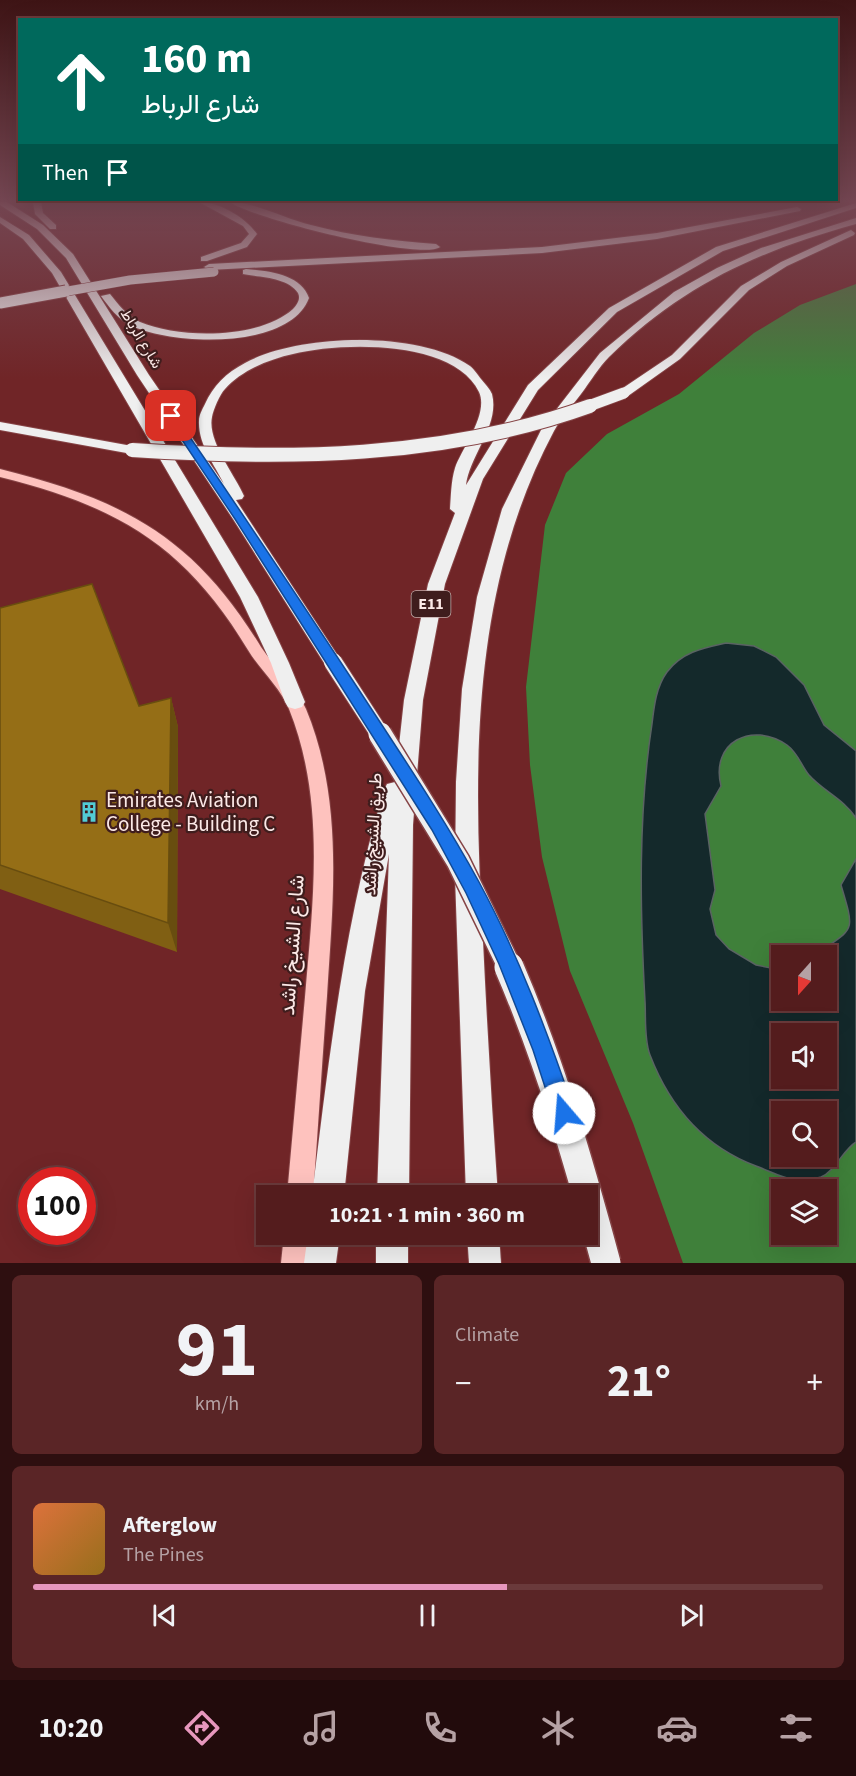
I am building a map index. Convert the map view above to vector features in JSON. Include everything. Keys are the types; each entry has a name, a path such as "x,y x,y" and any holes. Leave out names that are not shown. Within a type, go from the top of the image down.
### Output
{"highway":[{"path":"47,261 56,272 249,597 280,663 295,702"},
{"name":"شارع الرباط","path":"73,261 143,375 241,519 438,825 473,889 509,963 543,1050 574,1144 606,1263"},
{"path":"0,303 130,280 204,265 212,261"},
{"path":"46,288 204,265 313,261"},
{"name":"طريق الشيخ راشد","path":"393,1185 399,853 405,760 415,682 427,618 458,517 496,440 516,409 558,357 596,322 656,280 691,261"},
{"name":"E11","path":"481,1185 465,859 466,768 470,693 478,630 495,558 517,489 539,444 570,396 606,353 642,320 679,293 741,261"},
{"path":"0,438 82,448 259,455 348,453 403,448 505,432 550,420 624,393 676,357 745,288 791,261"},
{"path":"0,297 177,264"},
{"path":"86,280 102,291 124,317 136,325 189,337 230,335 268,327 294,314 304,300 302,291 298,287 275,276 204,265"},
{"path":"241,519 236,491 209,444 206,431 208,406 217,387 237,370 267,357 303,348 361,343 399,346 434,354 462,367 480,383 485,392 486,413 461,471 458,485 458,517"},
{"path":"0,426 132,450"},
{"path":"329,1185 359,944 380,843 405,760"},
{"path":"320,1263 322,1245"},
{"path":"392,1245 392,1263"},
{"path":"484,1245 485,1263"}],"main road":[{"name":"شارع الشيخ راشد","path":"0,473 81,495 113,510 171,547 197,570 220,596 260,657 295,702 308,738 317,780 323,826 325,878 301,1185"},
{"path":"295,1263 296,1245"}],"green space":[{"path":"856,284 856,1263 683,1263 633,1123 570,971 542,857 530,765 526,687 545,525 566,473 607,434 679,394 754,333 800,305"}],"water":[{"path":"726,643 754,646 776,657 804,685 824,725 856,751 856,818 846,806 809,775 791,748 774,738 760,735 737,740 728,747 719,771 721,786 705,814 715,890 710,909 716,935 729,949 756,965 771,968 771,1011 837,1011 837,945 829,945 844,934 850,922 841,885 856,859 856,1142 837,1162 837,1101 771,1101 771,1167 833,1167 821,1177 812,1179 792,1179 773,1173 737,1158 704,1136 678,1108 658,1074 647,1042 641,863 647,758 660,684 673,665 686,655"}],"building":[{"name":"Emirates Aviation College - Building C","path":"92,584 139,706 171,698 168,923 0,865 0,608"}],"place":[{"name":"Emirates Aviation College - Building C","path":"89,812"}],"route":[{"path":"171,416 241,519 438,825 473,889 509,963 543,1050 564,1113"}]}
